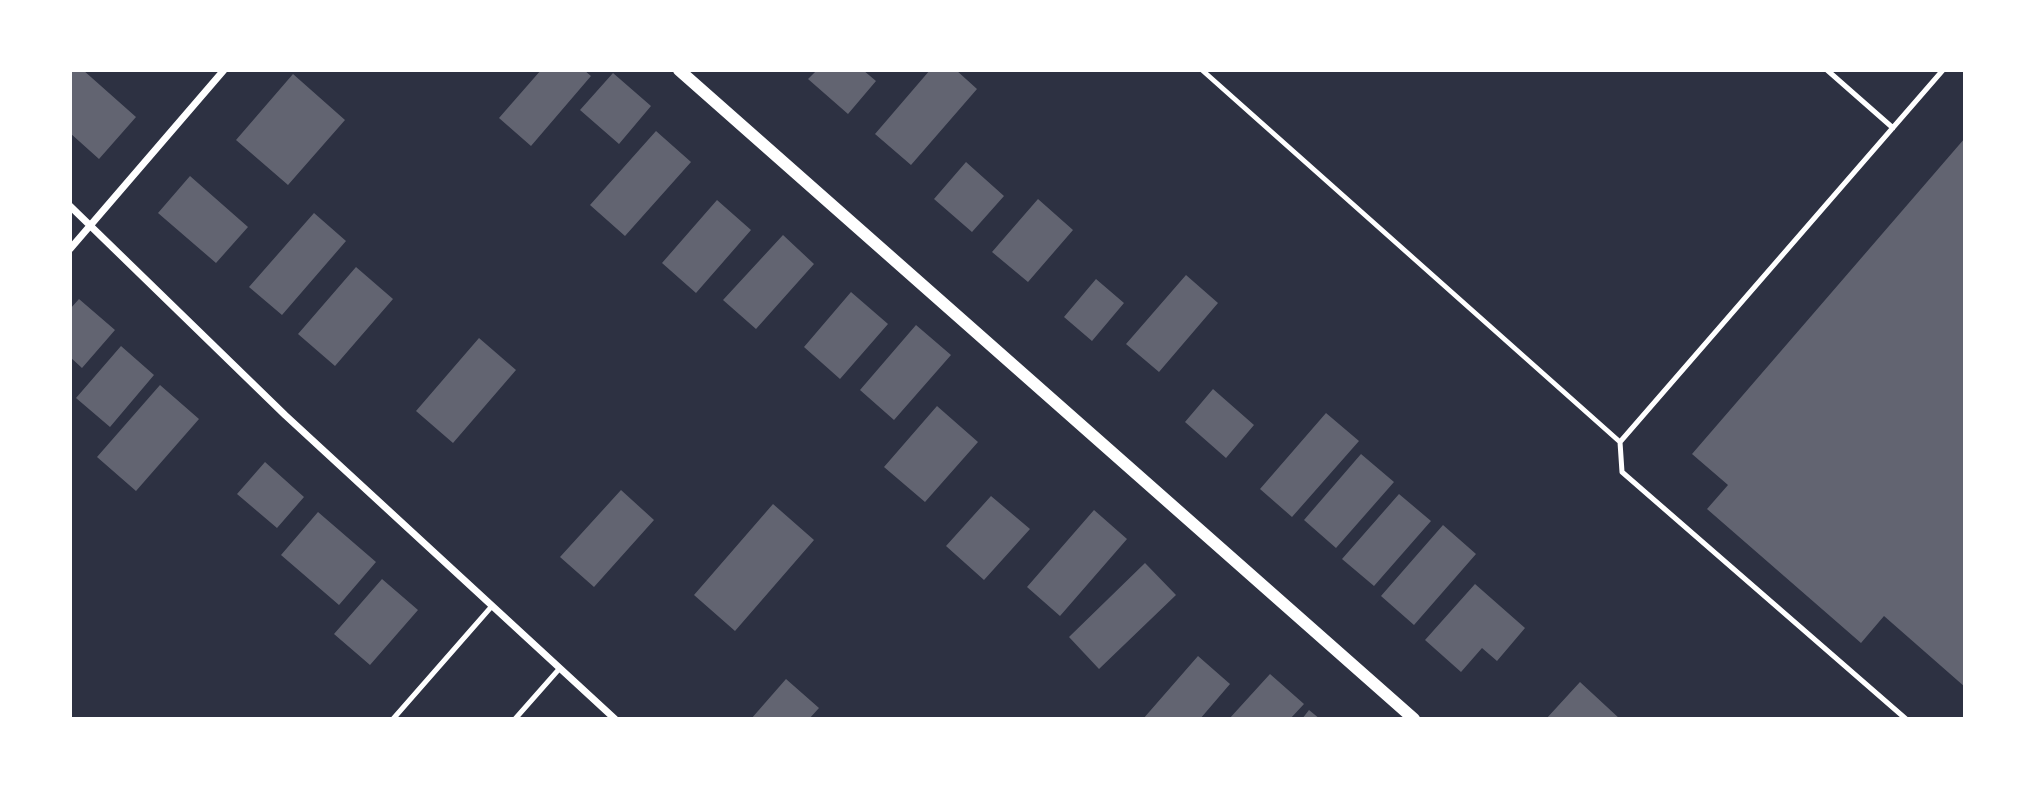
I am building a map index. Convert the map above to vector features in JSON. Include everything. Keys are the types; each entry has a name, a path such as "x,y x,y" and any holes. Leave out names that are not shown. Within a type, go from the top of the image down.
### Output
{"street":[{"path":"70,248 224,70"},
{"path":"680,70 1414,719"},
{"path":"70,206 285,415 615,719"}],"lane":[{"path":"1202,70 1620,442 1622,472 1906,719"},
{"path":"1827,70 1893,128"},
{"path":"1620,442 1943,70"},
{"path":"393,719 492,606"},
{"path":"515,719 560,668"}],"building":[{"path":"72,70 83,70 136,117 99,159 70,133"},
{"path":"541,70 584,70 591,76 531,146 499,118"},
{"path":"817,70 863,70 876,81 848,114 808,79"},
{"path":"930,70 956,70 977,89 911,165 875,134"},
{"path":"613,73 651,106 619,144 580,110"},
{"path":"293,74 345,120 288,185 236,140"},
{"path":"656,131 691,162 625,236 590,205"},
{"path":"1965,138 1965,687 1884,616 1861,643 1707,509 1728,485 1692,454"},
{"path":"966,162 1004,196 972,232 934,199"},
{"path":"190,176 248,227 216,263 158,213"},
{"path":"1038,199 1073,230 1028,282 992,252"},
{"path":"717,200 751,230 696,293 662,263"},
{"path":"314,213 346,241 282,315 249,287"},
{"path":"783,235 814,264 756,329 723,300"},
{"path":"356,267 393,299 335,366 298,334"},
{"path":"1186,275 1218,303 1159,372 1126,344"},
{"path":"1096,279 1124,303 1092,341 1064,317"},
{"path":"851,292 888,324 840,379 804,347"},
{"path":"79,299 115,330 82,368 70,357 70,309"},
{"path":"916,325 951,355 894,420 860,390"},
{"path":"479,338 516,370 453,443 416,411"},
{"path":"121,346 154,375 110,427 76,398"},
{"path":"160,385 199,419 136,491 97,457"},
{"path":"1213,389 1254,425 1226,458 1185,422"},
{"path":"937,406 978,442 925,502 884,467"},
{"path":"1326,413 1359,441 1292,517 1260,489"},
{"path":"1361,454 1394,482 1336,548 1304,520"},
{"path":"265,462 304,497 277,528 237,494"},
{"path":"621,490 654,520 594,587 560,557"},
{"path":"1399,494 1431,521 1374,586 1342,559"},
{"path":"991,496 1030,529 984,580 946,546"},
{"path":"773,504 814,540 735,631 694,595"},
{"path":"1094,510 1127,539 1060,616 1027,587"},
{"path":"318,512 376,562 339,605 281,555"},
{"path":"1443,525 1476,554 1414,625 1381,596"},
{"path":"1145,563 1176,595 1099,669 1069,637"},
{"path":"382,579 418,610 370,665 334,634"},
{"path":"1475,584 1525,628 1497,661 1482,648 1461,672 1425,640"},
{"path":"1198,656 1230,684 1200,719 1143,719"},
{"path":"1270,674 1304,704 1290,719 1229,719"},
{"path":"786,679 819,708 809,719 751,719"},
{"path":"1580,682 1620,719 1546,719"},
{"path":"1309,710 1320,719 1302,719"}]}
